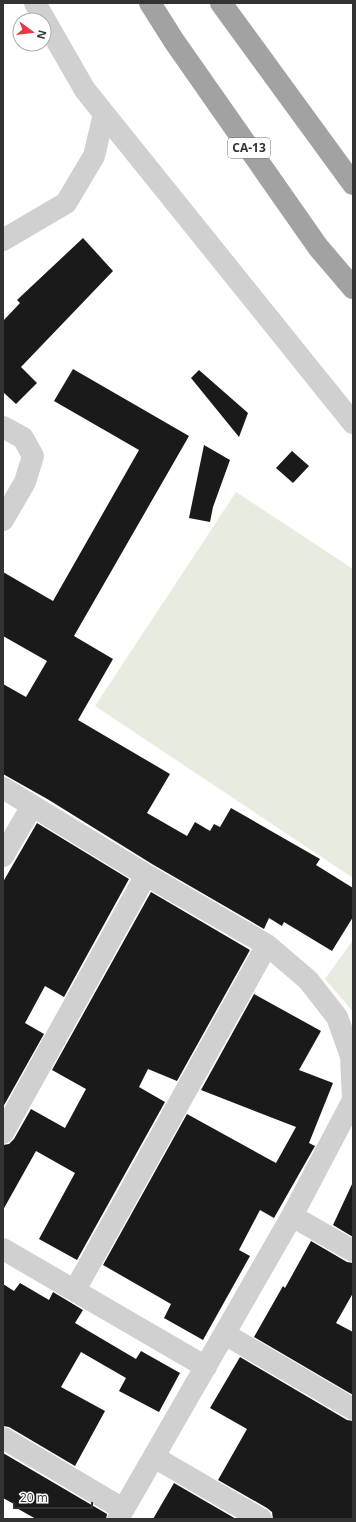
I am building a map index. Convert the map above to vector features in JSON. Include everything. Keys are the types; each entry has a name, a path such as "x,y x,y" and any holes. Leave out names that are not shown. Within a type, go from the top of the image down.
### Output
{"highway":[{"name":"CA-13","path":"150,3 174,41 318,247 353,288"},
{"path":"221,3 353,184"}],"street":[{"path":"35,3 85,90 353,423"},
{"path":"3,240 66,203 94,156 104,114"},
{"path":"3,427 23,438 33,456 25,482 3,520"},
{"path":"3,788 146,875 267,945 308,980 337,1017 351,1056 353,1100 292,1216 120,1514 3,1438"},
{"path":"3,856 32,806"},
{"path":"3,1133 146,875"},
{"path":"75,1290 267,945"},
{"path":"292,1216 353,1251"},
{"path":"3,1249 206,1366"},
{"path":"224,1334 353,1409"},
{"path":"154,1457 261,1519"}],"shaded area":[{"path":"236,492 353,569 353,878 95,706"},
{"path":"353,940 353,1012 325,979"}],"building":[{"path":"83,238 113,271 21,367 37,383 16,404 3,392 3,321 20,303 17,300"},
{"path":"73,369 189,436 74,636 113,659 78,720 170,774 147,813 187,836 195,822 210,831 214,824 220,827 231,808 320,859 316,865 353,888 353,917 332,951 284,922 282,926 269,918 264,929 152,864 49,800 3,774 3,684 26,697 47,661 3,636 3,572 53,601 139,450 54,401"},
{"path":"199,370 248,413 239,437 191,378"},
{"path":"204,445 230,460 213,507 210,522 189,518"},
{"path":"292,451 309,466 293,483 276,468"},
{"path":"37,823 129,879 64,997 45,986 25,1023 44,1034 3,1107 3,882"},
{"path":"151,892 250,950 177,1081 148,1069 139,1087 165,1102 77,1260 39,1239 75,1173 36,1151 3,1210 3,1145 9,1144 14,1139 31,1109 65,1128 86,1089 52,1070"},
{"path":"254,994 321,1031 299,1070 333,1083 309,1143 315,1146 274,1218 260,1210 239,1250 250,1256 203,1340 164,1318 171,1304 103,1265 187,1114 276,1163 296,1127 201,1090"},
{"path":"353,1182 353,1237 333,1225"},
{"path":"311,1241 347,1262 353,1263 353,1293 336,1323 353,1332 353,1395 254,1337 283,1286 285,1288"},
{"path":"20,1283 49,1300 53,1292 83,1310 75,1323 136,1359 141,1351 180,1373 159,1412 119,1391 126,1378 81,1352 61,1387 105,1411 75,1466 9,1427 3,1426 3,1284 14,1291"},
{"path":"240,1357 347,1420 353,1421 353,1519 273,1519 272,1512 267,1508 218,1480 247,1429 210,1408"},
{"path":"3,1453 107,1514 106,1519 36,1519 13,1506 14,1504 3,1498"},
{"path":"174,1483 236,1519 153,1519"}]}
